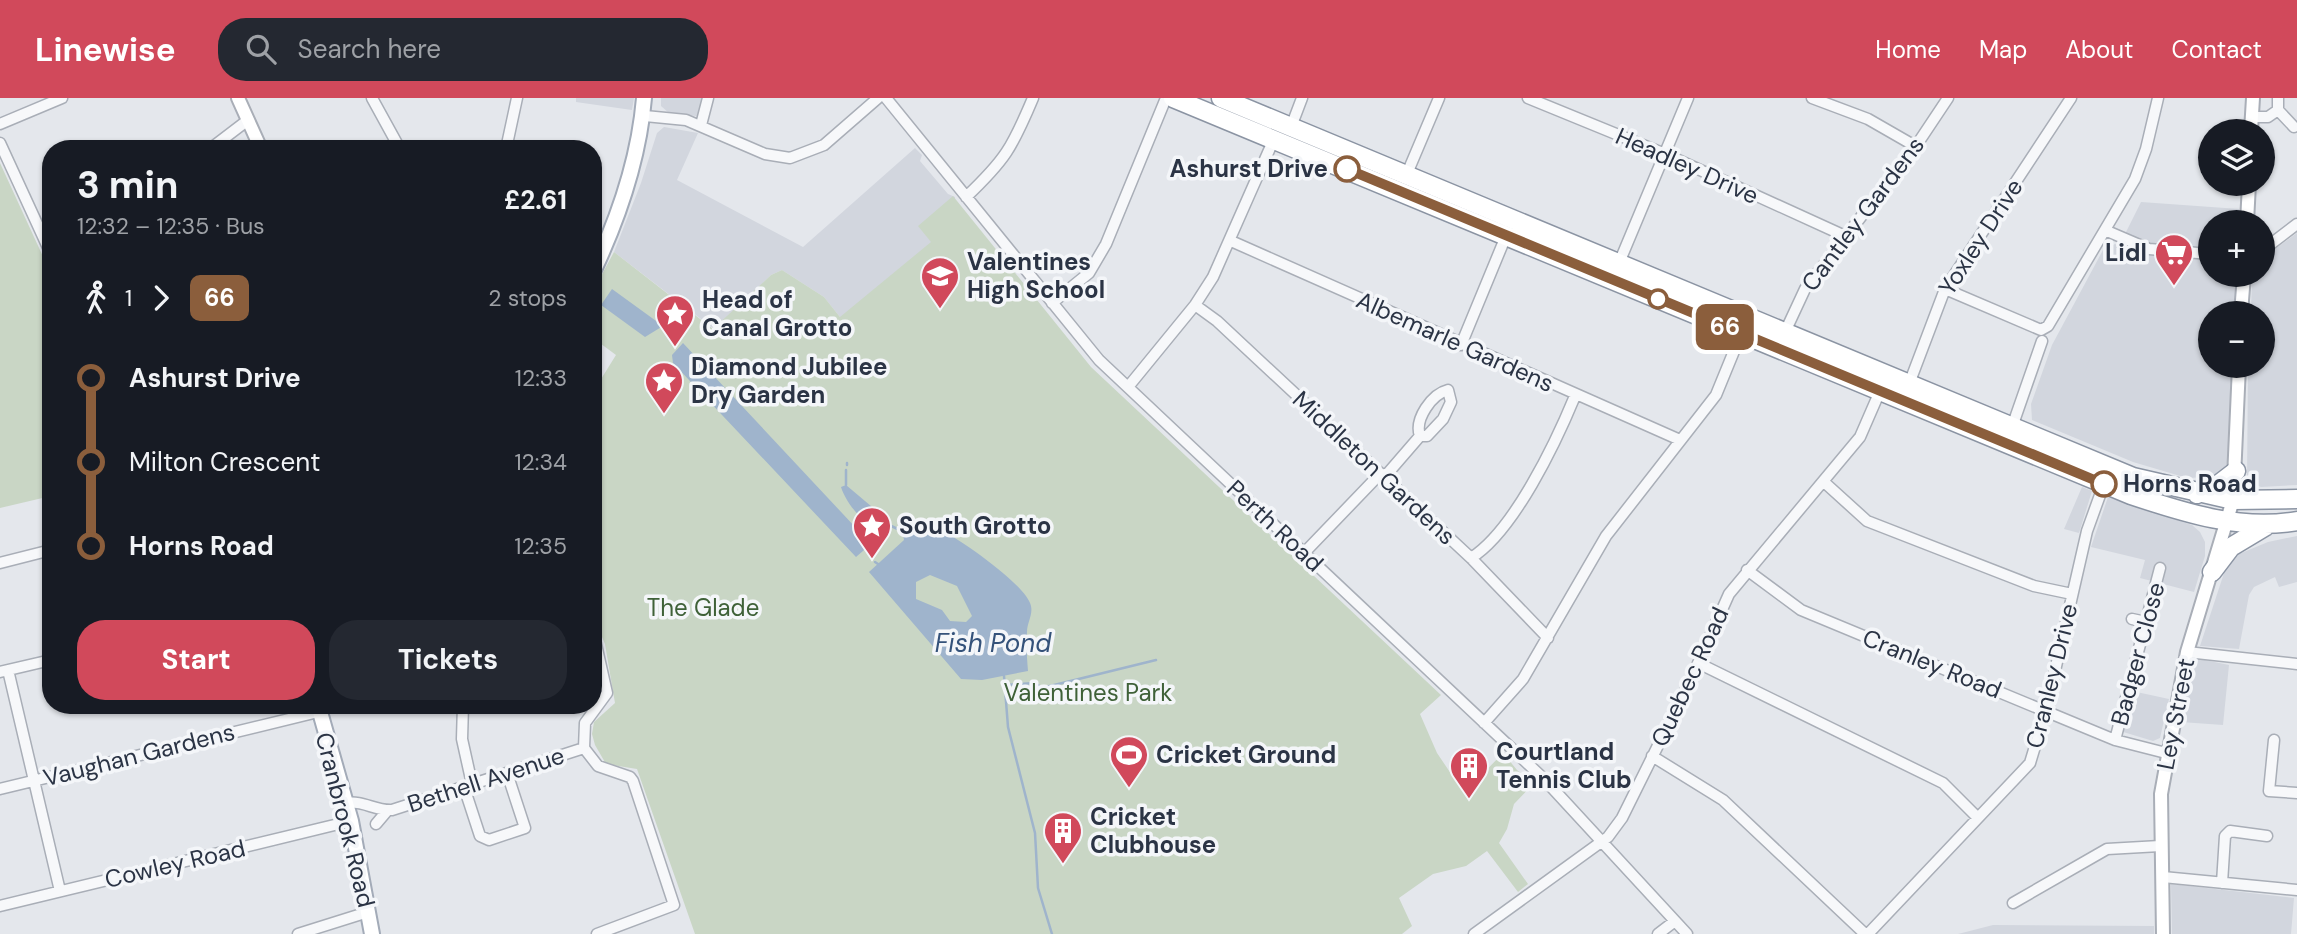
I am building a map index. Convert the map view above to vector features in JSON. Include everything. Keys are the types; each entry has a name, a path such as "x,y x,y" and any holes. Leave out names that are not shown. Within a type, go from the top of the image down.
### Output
{"highway":[{"path":"1173,98 2156,504 2228,522 2266,526 2297,521"},
{"path":"1221,98 2133,477 2197,494 2233,500 2297,499"},
{"path":"2197,494 2220,484 2236,471"},
{"path":"2133,477 2156,493 2219,509 2228,522"},
{"path":"2233,500 2239,510 2247,513 2297,511"},
{"path":"2212,572 2231,548 2266,526"}],"main road":[{"path":"602,250 620,207 645,116 644,98"},
{"path":"645,116 652,109 653,98"},
{"name":"Cranbrook Road","path":"320,714 351,821 372,934"}],"street":[{"path":"0,124 62,98"},
{"path":"238,98 257,140"},
{"path":"372,98 395,140"},
{"path":"508,140 517,98"},
{"path":"701,125 708,98"},
{"path":"645,116 701,125 765,154 790,158 824,145 878,98"},
{"name":"Perth Road","path":"886,98 1099,360 1485,723 1602,840 1687,934"},
{"path":"965,197 1000,164 1013,146 1033,98"},
{"path":"1052,303 1089,273 1106,244 1166,98"},
{"path":"1291,127 1302,98"},
{"path":"1406,176 1439,98"},
{"name":"Headley Drive","path":"1528,98 1665,155 1845,236"},
{"path":"1619,263 1688,98"},
{"path":"1812,98 1868,119 1915,146"},
{"name":"Cantley Gardens","path":"1785,332 1805,289 1915,146 1948,98"},
{"name":"Yoxley Drive","path":"1909,384 1945,289 2071,98"},
{"path":"2012,426 2041,335 2107,232 2141,165 2158,98"},
{"path":"2253,98 2252,117 2268,117 2278,110"},
{"path":"2278,98 2278,110 2294,127"},
{"path":"221,140 248,120"},
{"path":"1128,387 1195,305 1231,241 1274,139"},
{"path":"0,143 42,234"},
{"path":"2275,241 2297,224"},
{"path":"2107,232 2148,249 2198,253"},
{"path":"1461,345 1506,236"},
{"name":"Albemarle Gardens","path":"1231,241 1575,396 1680,440"},
{"path":"1945,289 2041,335"},
{"name":"Middleton Gardens","path":"1195,305 1217,321 1382,474 1471,558 1548,638"},
{"path":"1485,723 1522,679 1606,536 1716,395 1741,334"},
{"path":"2233,500 2239,378"},
{"path":"1304,553 1382,474 1388,472 1420,436 1419,424 1426,409 1438,394 1448,390 1451,402 1443,419 1427,436 1420,436"},
{"name":"Quebec Road","path":"1474,934 1602,840 1622,817 1699,663 1729,594 1860,437 1880,391"},
{"path":"1471,558 1494,538 1512,516 1561,431 1575,396"},
{"path":"1824,482 1867,521 2034,586 2072,594"},
{"name":"Cranley Drive","path":"1652,756 1723,800 1867,934 2030,763 2046,710 2087,531 2104,484"},
{"name":"Ley Street","path":"2163,934 2160,846 2161,794 2166,753 2187,652 2233,500"},
{"path":"0,563 42,552"},
{"name":"Badger Close","path":"2115,740 2161,568"},
{"name":"Cranley Road","path":"1747,570 1801,610 2115,740 2166,753"},
{"path":"2132,619 2146,622"},
{"path":"2187,652 2297,664"},
{"path":"42,662 4,671 61,891"},
{"path":"1699,663 1943,783 1978,818"},
{"path":"602,671 607,693 602,700"},
{"name":"Vaughan Gardens","path":"0,789 294,714"},
{"path":"463,714 462,739 468,785 480,836 489,840 525,828 507,773"},
{"path":"592,714 585,723 584,748 598,766 630,777 633,781 674,905 597,934"},
{"path":"2274,740 2269,791 2297,793"},
{"name":"Bethell Avenue","path":"376,824 387,811 584,748"},
{"name":"Bethell Avenue","path":"346,803 363,803 387,811"},
{"name":"Cowley Road","path":"0,906 351,821"},
{"path":"2222,883 2225,836 2230,831 2267,836"},
{"path":"2013,904 2107,849 2160,846"},
{"path":"2163,877 2297,890"},
{"path":"298,934 368,912"},
{"path":"1658,934 1675,921"}],"shaded area":[{"path":"576,98 634,98 632,110 576,102"},
{"path":"661,98 711,98 708,121 696,116 669,113 661,106"},
{"name":"Valentines High School","path":"664,127 698,133 677,180 803,247 915,148 922,155 920,161 948,194 955,197 965,473 824,297 782,270 771,275 714,329 614,252 657,133"},
{"path":"2141,202 2239,209 2198,210 2198,247 2157,245 2125,234"},
{"path":"2297,233 2297,485 2261,487 2247,481 2248,378 2275,378 2275,301 2251,301 2252,287 2275,287 2275,249"},
{"path":"2115,244 2145,255 2198,258 2198,287 2237,287 2236,301 2198,301 2198,378 2232,378 2228,462 2222,472 2209,477 2187,478 2133,462 2032,420 2031,404 2052,345 2103,250"},
{"path":"2082,487 2092,491 2079,533 2064,529"},
{"path":"2108,497 2192,525 2200,532 2205,542 2205,556 2194,592 2140,578 2145,560 2091,547"},
{"path":"2297,536 2297,582 2279,587 2275,577 2254,587 2249,595 2239,649 2200,646 2225,570 2239,554 2268,542"},
{"path":"2195,658 2229,665 2223,725 2181,722"},
{"path":"2132,691 2169,699 2160,738 2153,741 2120,731"},
{"path":"2171,884 2294,898 2291,934 2172,934"},
{"path":"1993,925 2154,926 2154,934 1958,934"}],"green space":[{"path":"0,163 42,254 42,498 0,508"},
{"name":"Valentines Park","path":"953,196 1091,367 1441,695 1420,714 1437,753 1464,793 1503,753 1517,770 1534,783 1514,804 1507,829 1499,843 1528,884 1518,892 1487,851 1466,866 1433,874 1399,898 1412,926 1402,934 695,934 637,769 606,764 592,734 594,722 615,703 602,637 602,378 616,355 602,345 602,274 614,252 713,329 771,275 782,270 824,297 840,317 931,242 918,226"}],"water":[{"path":"612,289 663,326 645,337 602,304"},
{"path":"683,343 871,544 856,557 673,363 672,355"},
{"path":"846,485 878,512 885,523 883,528 870,524 857,514 841,487"},
{"name":"Fish Pond","path":"937,528 947,533 1005,574 1027,597 1031,606 1027,629 1028,671 982,680 961,679 869,572 904,540 903,535 908,530 913,533","holes":["930,575 957,586 972,616 966,622 950,621 942,610 916,599 916,582"]}],"waterway":[{"path":"846,470 846,485"},
{"path":"885,523 906,533"},
{"path":"1005,685 1035,683 1042,688 1156,660"},
{"path":"1004,676 1008,727 1035,833 1038,888 1052,934"}],"bus line":[{"name":"66","path":"1347,169 2104,484"}],"place":[{"name":"Ashurst Drive","path":"1347,169"},
{"name":"Lidl","path":"2174,287"},
{"name":"Valentines High School","path":"940,310"},
{"name":"Head of Canal Grotto","path":"675,348"},
{"name":"Diamond Jubilee Dry Garden","path":"664,415"},
{"name":"Horns Road","path":"2104,484"},
{"name":"South Grotto","path":"872,560"},
{"name":"Cricket Ground","path":"1129,789"},
{"name":"Courtland Tennis Club","path":"1469,800"},
{"name":"Cricket Clubhouse","path":"1063,865"}],"park label":[{"name":"The Glade","path":"703,608"}]}
